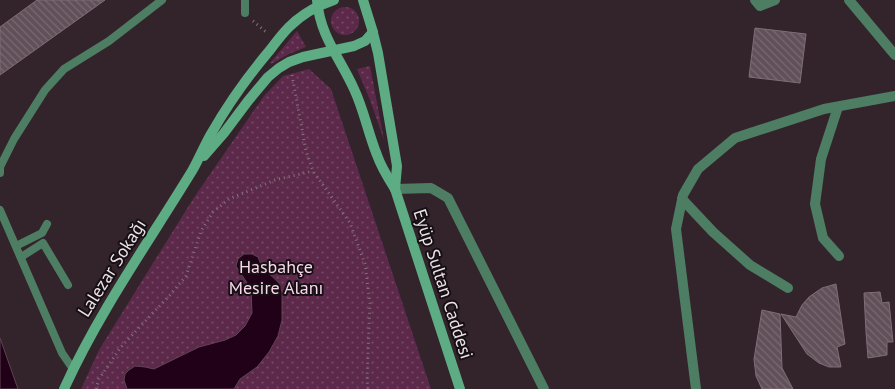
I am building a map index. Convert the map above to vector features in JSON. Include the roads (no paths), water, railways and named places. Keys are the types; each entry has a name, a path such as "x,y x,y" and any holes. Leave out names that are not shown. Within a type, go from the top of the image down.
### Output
{"main road":[{"name":"Lalezar Sokağı","path":"64,389 90,335 113,295 194,168 230,102 287,28 317,3 334,0"},
{"path":"355,0 364,4"},
{"name":"Eyüp Sultan Caddesi","path":"317,3 326,38 355,90 376,154 384,172 395,189 460,389"},
{"name":"Eyüp Sultan Caddesi","path":"364,4 378,53 397,166 395,189"},
{"name":"Lalezar Sokağı","path":"194,168 268,77 289,62 303,57 354,46 365,41 373,32"}],"street":[{"path":"755,0 760,6 775,0"},
{"path":"849,0 895,55"},
{"path":"696,389 676,229 683,195 698,169 735,138 824,109 895,96"},
{"path":"838,107 821,159 815,204 823,238 839,256"},
{"path":"395,189 431,188 448,198 544,389"},
{"path":"682,199 713,232 750,265 788,288"}],"lane":[{"path":"0,174 0,167 14,139 45,90 64,68 109,41 162,0"},
{"path":"245,0 245,14"},
{"path":"0,210 62,352 73,369"},
{"path":"16,246 42,233 47,224"},
{"path":"21,257 43,244 68,285"}],"park label":[{"name":"Hasbahçe Mesire Alanı","path":"276,277"}]}
